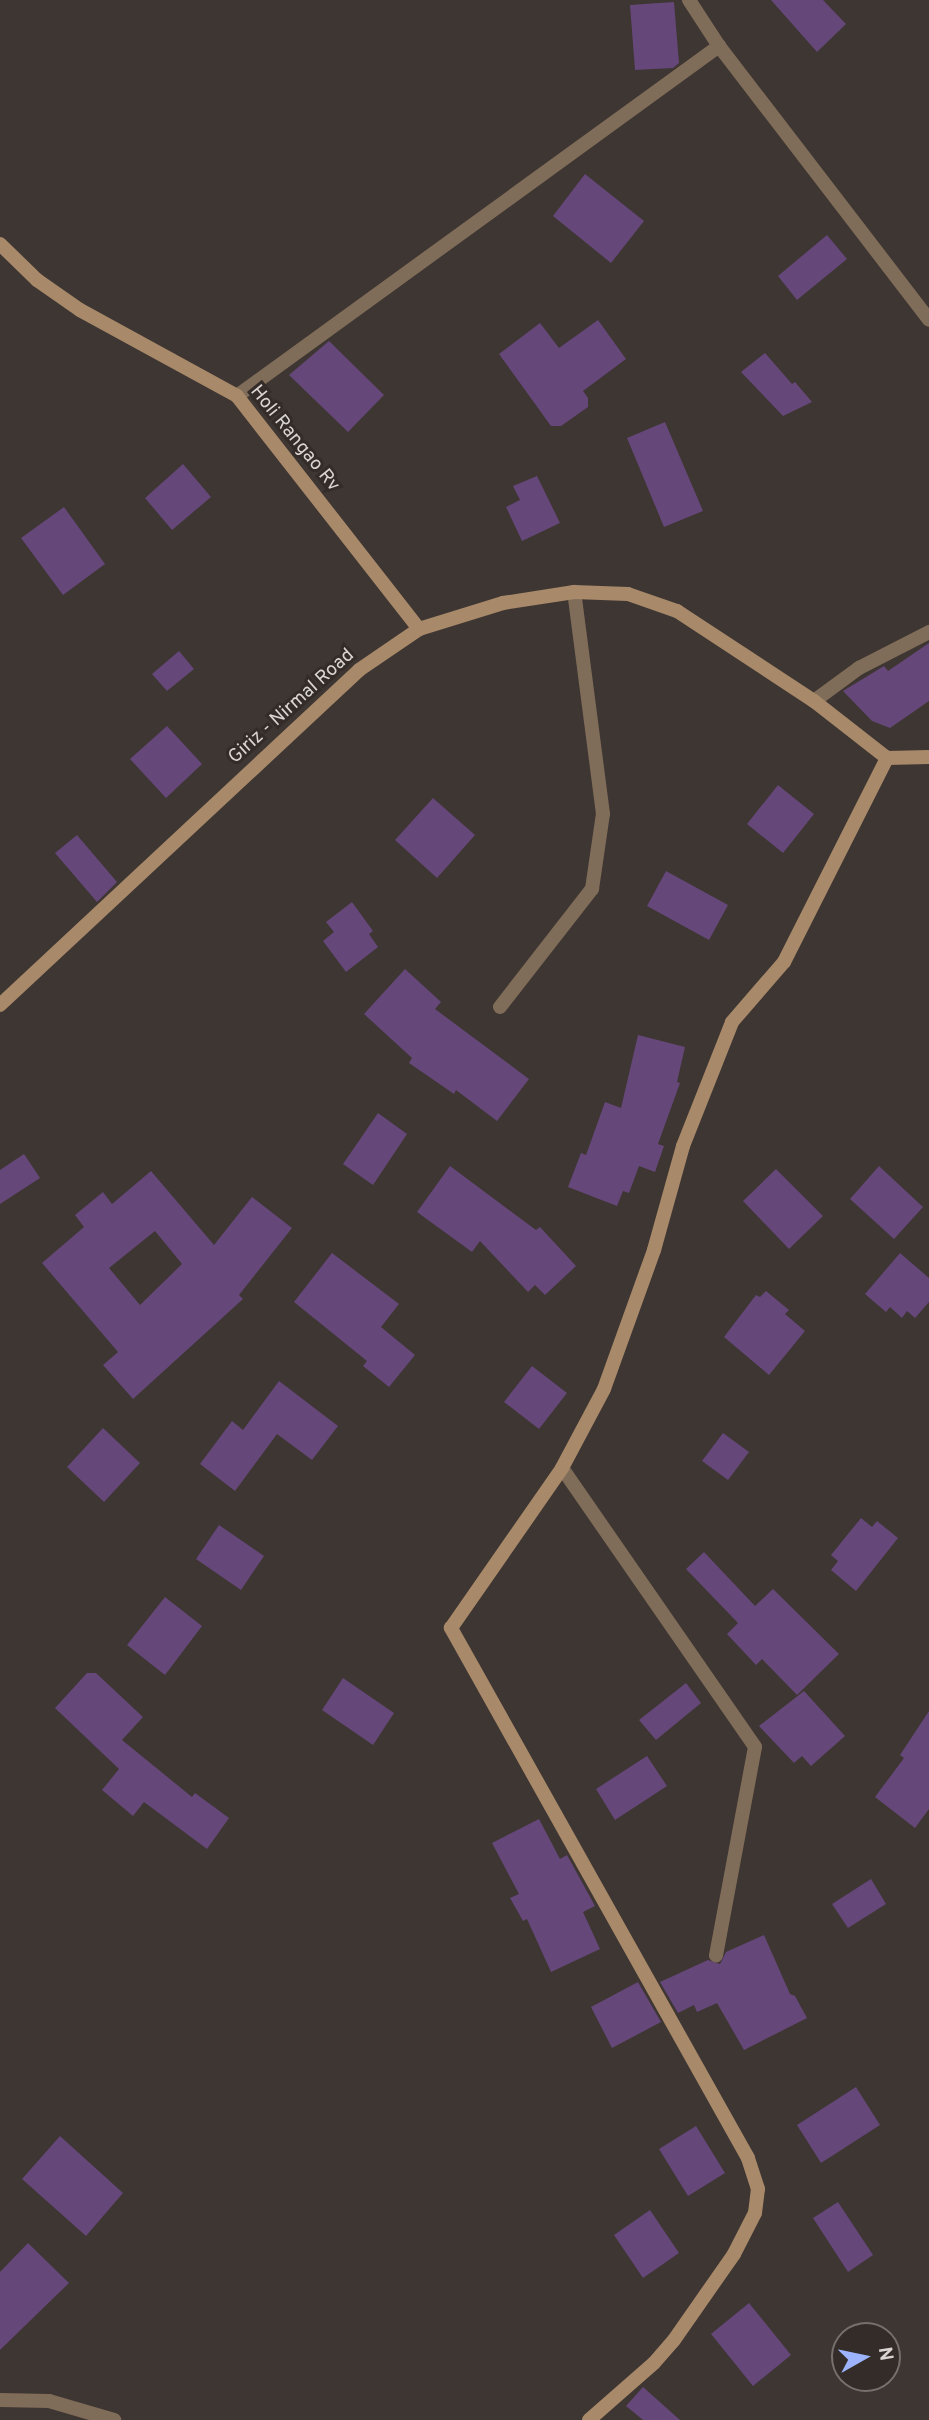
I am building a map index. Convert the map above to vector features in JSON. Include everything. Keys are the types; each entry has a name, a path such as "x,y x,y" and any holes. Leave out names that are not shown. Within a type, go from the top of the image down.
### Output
{"street":[{"path":"689,0 719,46 929,320"},
{"path":"237,396 719,46"},
{"name":"Holi Rangao Rv","path":"0,244 37,280 80,310 237,396 419,629"},
{"path":"500,1007 592,889 603,814 574,592"},
{"name":"Giriz - Nirmal Road","path":"0,1005 359,670 419,629 503,603 574,592 628,594 677,611 814,701 887,758"},
{"path":"814,701 859,668 929,632"},
{"path":"589,2420 594,2412 654,2363 674,2340 734,2254 755,2213 758,2189 748,2158 451,1628 562,1468 604,1389 654,1250 683,1146 732,1023 784,961 887,758 929,757"},
{"path":"562,1468 755,1746 716,1955"},
{"path":"0,2400 49,2401 106,2415 114,2420"}],"building":[{"path":"771,0 823,0 846,24 817,52"},
{"path":"674,2 679,63 673,68 635,70 630,5"},
{"path":"585,174 644,221 611,263 553,216"},
{"path":"827,235 847,259 797,300 778,276"},
{"path":"598,320 626,359 583,391 588,398 588,407 561,426 551,426 499,354 540,323 559,348"},
{"path":"329,341 384,395 348,432 289,375"},
{"path":"765,353 812,402 783,416 741,372"},
{"path":"665,422 703,511 664,527 627,438"},
{"path":"183,464 211,497 172,530 145,498"},
{"path":"537,476 560,523 522,541 506,507 520,500 513,486"},
{"path":"64,507 105,564 63,595 21,538"},
{"path":"929,643 929,701 890,728 872,721 843,691 884,666 888,671"},
{"path":"179,651 194,669 167,691 152,674"},
{"path":"167,726 202,764 166,798 130,759"},
{"path":"778,785 814,814 783,853 747,824"},
{"path":"433,798 475,835 437,878 395,840"},
{"path":"77,835 117,882 97,902 55,853"},
{"path":"666,871 728,905 709,940 647,906"},
{"path":"352,902 373,931 369,934 378,947 346,972 323,941 334,932 326,922"},
{"path":"405,969 441,1002 435,1009 529,1079 497,1121 456,1090 454,1094 409,1063 412,1058 364,1014"},
{"path":"638,1035 685,1047 677,1082 680,1083 658,1144 664,1146 655,1172 639,1166 629,1193 623,1191 617,1206 568,1187 581,1153 586,1155 605,1102 621,1108"},
{"path":"378,1113 407,1134 373,1185 343,1164"},
{"path":"24,1154 40,1178 0,1204 0,1170"},
{"path":"450,1166 536,1230 540,1227 576,1266 545,1295 535,1285 528,1292 480,1241 472,1252 417,1212"},
{"path":"879,1166 923,1207 894,1239 850,1199"},
{"path":"776,1169 823,1216 789,1249 743,1201"},
{"path":"151,1171 214,1245 252,1197 292,1228 239,1295 243,1299 133,1399 103,1365 118,1352 42,1263 84,1227 75,1215 103,1192 112,1204","holes":["155,1231 182,1264 140,1305 109,1268"]},
{"path":"332,1253 399,1304 381,1327 415,1355 389,1387 363,1366 367,1361 294,1302"},
{"path":"900,1253 929,1278 929,1302 915,1318 907,1311 902,1318 890,1307 886,1312 865,1294"},
{"path":"766,1291 789,1310 785,1314 805,1331 769,1375 724,1337 756,1295 760,1297"},
{"path":"532,1366 567,1393 539,1429 504,1402"},
{"path":"279,1381 338,1426 312,1460 277,1434 235,1491 200,1464 232,1421 243,1430"},
{"path":"103,1428 140,1463 104,1502 67,1467"},
{"path":"723,1433 749,1452 728,1480 702,1461"},
{"path":"861,1518 872,1527 877,1521 898,1538 856,1591 831,1570 838,1561 831,1555"},
{"path":"219,1525 264,1556 241,1590 196,1559"},
{"path":"704,1552 755,1606 773,1589 839,1654 797,1695 762,1659 756,1665 727,1634 738,1623 686,1569"},
{"path":"165,1597 202,1626 165,1675 127,1645"},
{"path":"87,1673 96,1673 143,1717 122,1740 192,1797 195,1793 229,1818 207,1849 144,1802 133,1816 102,1790 119,1769 55,1708"},
{"path":"343,1678 394,1713 373,1745 322,1710"},
{"path":"686,1683 701,1703 656,1740 639,1720"},
{"path":"804,1691 845,1736 811,1766 802,1756 794,1763 759,1726"},
{"path":"929,1711 929,1809 915,1828 875,1797 904,1758 900,1755"},
{"path":"647,1756 667,1786 615,1820 596,1789"},
{"path":"539,1819 560,1859 567,1855 595,1906 583,1912 600,1949 551,1972 527,1919 523,1921 510,1898 519,1894 492,1843"},
{"path":"871,1879 886,1904 848,1928 832,1904"},
{"path":"764,1935 790,1994 795,1996 807,2018 744,2050 717,2003 697,2012 694,2005 678,2013 660,1982 708,1960 720,1964 726,1952"},
{"path":"638,1982 661,2022 612,2048 591,2007"},
{"path":"856,2087 880,2125 821,2163 797,2125"},
{"path":"696,2126 725,2173 688,2196 659,2149"},
{"path":"60,2136 123,2193 86,2236 22,2179"},
{"path":"838,2202 873,2255 848,2272 813,2218"},
{"path":"650,2210 679,2253 643,2278 614,2235"},
{"path":"28,2243 69,2283 0,2350 0,2272"},
{"path":"749,2303 791,2355 753,2386 711,2334"},
{"path":"643,2387 680,2420 643,2420 626,2406"}]}
